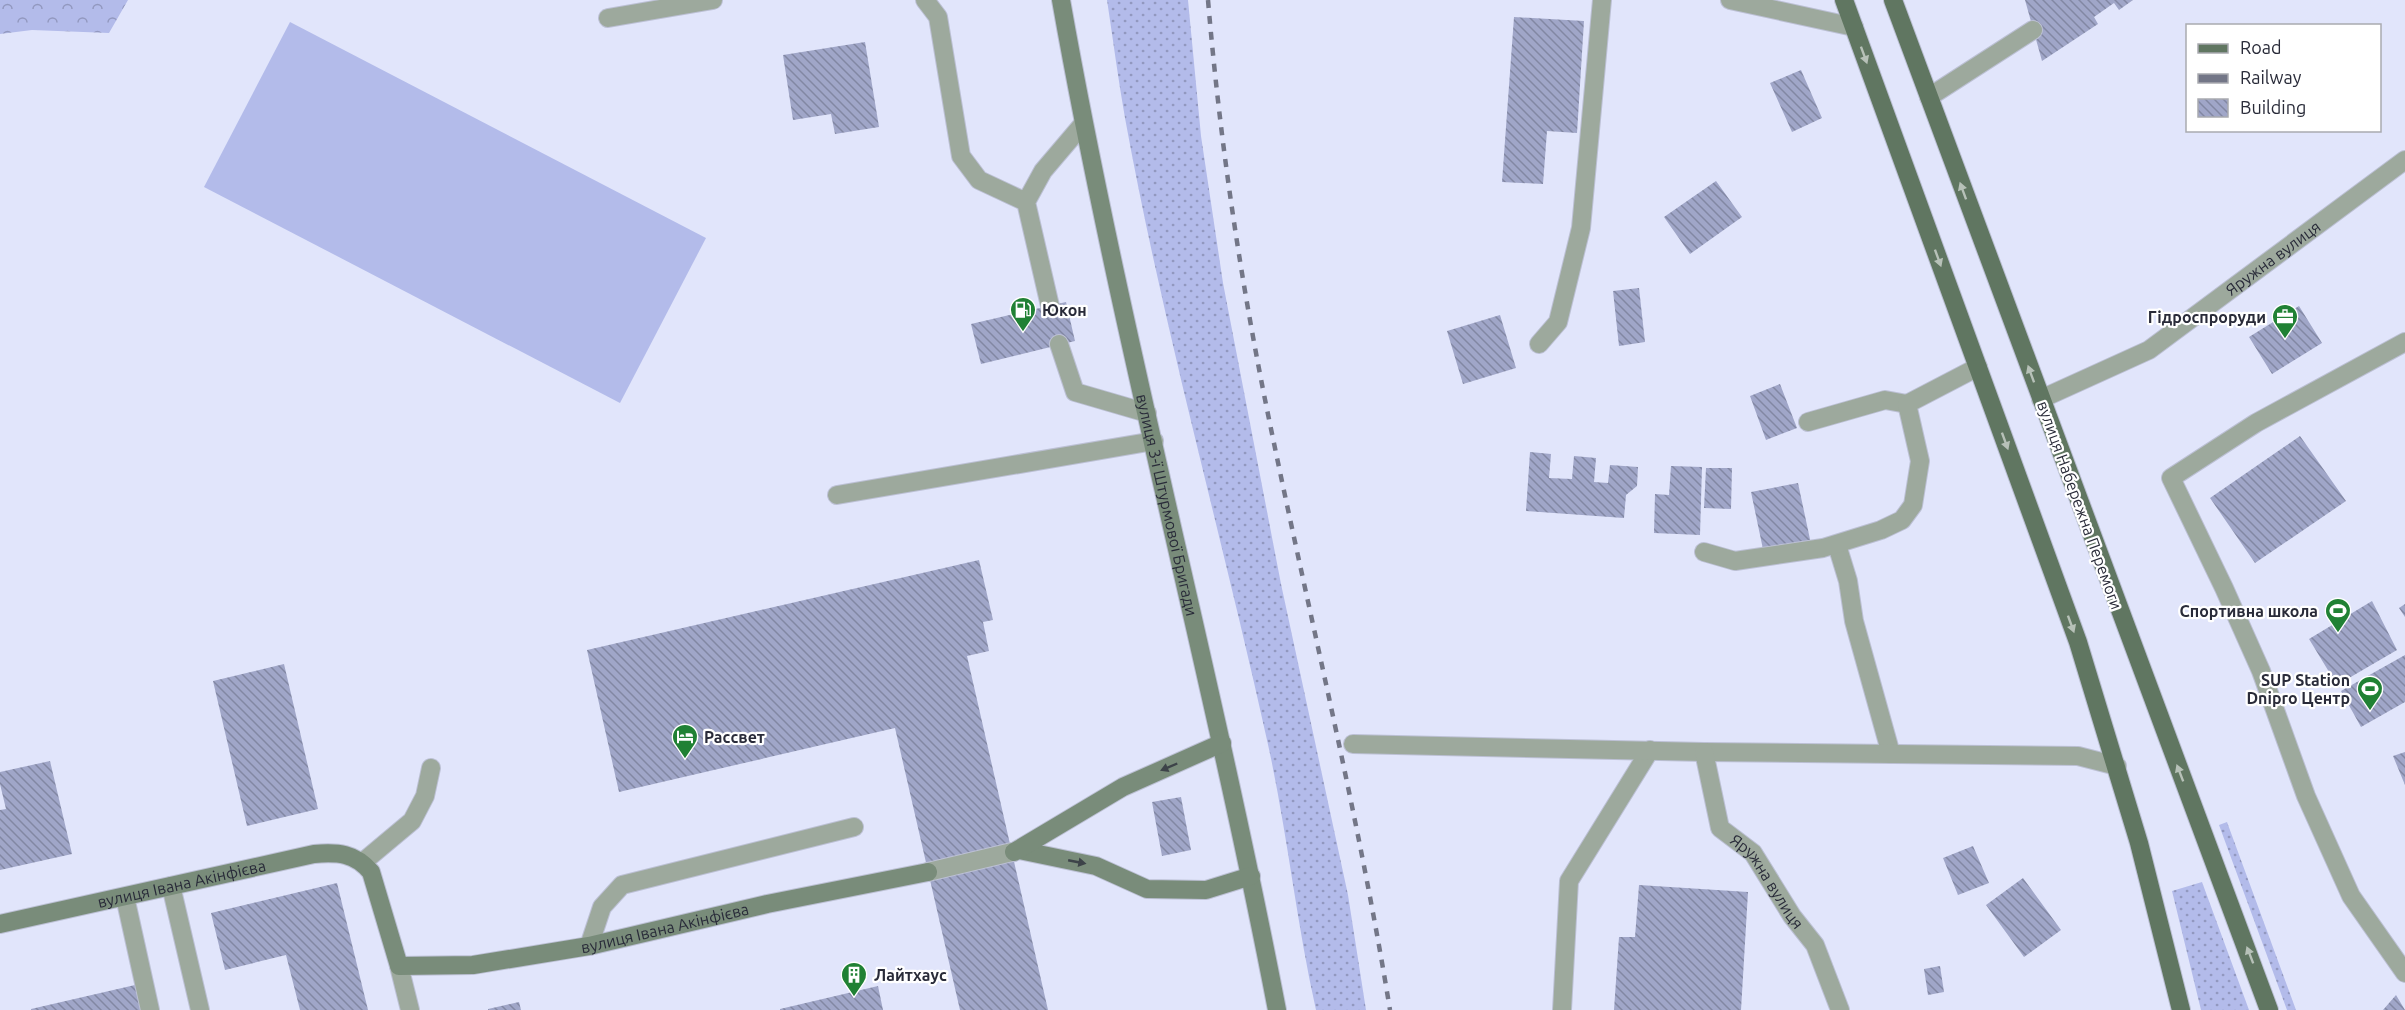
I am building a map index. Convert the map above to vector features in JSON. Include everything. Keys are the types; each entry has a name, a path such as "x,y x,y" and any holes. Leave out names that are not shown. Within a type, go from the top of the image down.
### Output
{"main road":[{"path":"1844,0 2078,642 2139,843 2181,1010"},
{"name":"вулиця Набережна Перемоги","path":"1893,0 2269,1010"}],"street":[{"path":"608,18 713,0"},
{"path":"925,0 938,17 961,156 979,180 1026,202"},
{"name":"вулиця 3-ї Штурмової Бригади","path":"1061,0 1083,124 1222,743 1277,1010"},
{"path":"1539,344 1558,322 1581,228 1602,0"},
{"path":"1730,0 1854,27"},
{"path":"1929,97 2033,30"},
{"path":"1050,306 1026,202 1043,171 1083,124"},
{"name":"Яружна вулиця","path":"2041,399 2149,351 2405,160"},
{"path":"2405,342 2256,423 2171,478 2261,671 2306,796 2351,896 2405,974"},
{"path":"1059,344 1075,392 1147,413"},
{"path":"1808,422 1885,400 1907,404 1978,367"},
{"path":"1704,552 1735,561 1837,545 1902,520 1913,505 1920,461 1907,404"},
{"path":"837,495 1154,441"},
{"path":"1837,545 1848,581 1854,621 1891,754"},
{"path":"1016,851 1123,787 1222,743"},
{"path":"1353,744 1704,752 2078,756 2117,766"},
{"path":"1562,1010 1569,881 1650,750"},
{"name":"Яружна вулиця","path":"1704,752 1720,828 1753,853 1792,916 1815,945 1840,1010"},
{"path":"410,1010 375,882 363,862 412,821 425,796 431,768"},
{"path":"589,946 602,907 622,885 854,827"},
{"path":"1016,851 1096,866 1147,889 1206,890 1251,876"},
{"name":"вулиця Івана Акінфієва","path":"399,966 473,965 589,946 767,904 928,872 1016,851"},
{"name":"вулиця Івана Акінфієва","path":"0,924 314,854 332,852 350,855 363,862"},
{"path":"171,886 201,1010"},
{"path":"125,897 150,1010"}],"green space":[{"path":"0,0 128,0 109,33 32,30 0,34"},
{"path":"1107,0 1188,0 1201,136 1223,283 1281,584 1348,895 1366,1010 1316,1010 1267,740 1174,352 1140,196 1122,103"},
{"path":"290,22 706,238 620,403 204,187"},
{"path":"2227,822 2296,1010 2287,1010 2219,825"},
{"path":"2202,882 2249,1010 2201,1010 2172,891"}],"building":[{"path":"2025,0 2133,0 2119,10 2114,3 2094,17 2098,24 2042,61"},
{"path":"1514,17 1584,21 1577,133 1547,131 1543,184 1502,182"},
{"path":"865,42 879,127 835,134 831,114 793,120 783,55"},
{"path":"1801,70 1822,118 1792,132 1770,83"},
{"path":"1716,181 1742,217 1690,254 1664,217"},
{"path":"1639,288 1645,342 1619,346 1613,291"},
{"name":"Юкон","path":"1066,302 1075,341 981,364 971,324"},
{"name":"Гідроспроруди","path":"2299,306 2322,343 2272,374 2249,337"},
{"path":"1500,315 1516,368 1463,384 1447,331"},
{"path":"1780,384 1797,428 1766,440 1750,396"},
{"path":"2300,436 2346,501 2255,563 2210,498"},
{"path":"1530,452 1551,454 1549,478 1572,479 1574,456 1596,458 1594,482 1608,483 1610,465 1638,467 1637,486 1626,495 1624,518 1526,511"},
{"path":"1671,466 1702,467 1700,535 1654,533 1655,494 1669,495"},
{"path":"1706,468 1732,468 1731,509 1704,508"},
{"path":"1798,483 1811,544 1764,554 1751,492"},
{"name":"Рассвет","path":"979,560 993,620 983,622 989,651 967,656 1048,1010 960,1010 895,728 619,792 587,650"},
{"path":"2372,601 2397,650 2337,685 2309,639"},
{"path":"2405,604 2405,617 2399,608"},
{"path":"2405,655 2405,702 2361,727 2341,691"},
{"path":"284,664 318,809 247,826 213,681"},
{"path":"2405,752 2405,785 2393,756"},
{"path":"50,761 72,854 0,870 0,810 6,809 0,784 0,772"},
{"path":"1181,797 1191,850 1162,856 1152,802"},
{"path":"1973,846 1989,883 1958,895 1943,858"},
{"path":"2023,878 2061,930 2024,957 1986,905"},
{"path":"337,883 368,1010 300,1010 286,955 225,970 211,913"},
{"path":"1639,885 1748,892 1741,1010 1614,1010 1619,937 1635,937"},
{"path":"1940,966 1944,992 1928,995 1924,969"},
{"path":"135,985 141,1010 31,1010 31,1009"},
{"name":"Лайтхаус","path":"878,986 883,1010 780,1010 780,1009"},
{"path":"2396,995 2405,1010 2383,1010"},
{"path":"519,1002 521,1010 488,1010 488,1009"}],"railway":[{"path":"1208,0 1225,160 1250,319 1285,497 1349,789 1390,1010"}],"place":[{"name":"Юкон","path":"1023,333"},
{"name":"Гідроспроруди","path":"2285,340"},
{"name":"Спортивна школа","path":"2338,634"},
{"name":"SUP Station Dnipro Центр","path":"2370,712"},
{"name":"Рассвет","path":"685,760"},
{"name":"Лайтхаус","path":"854,998"}]}
